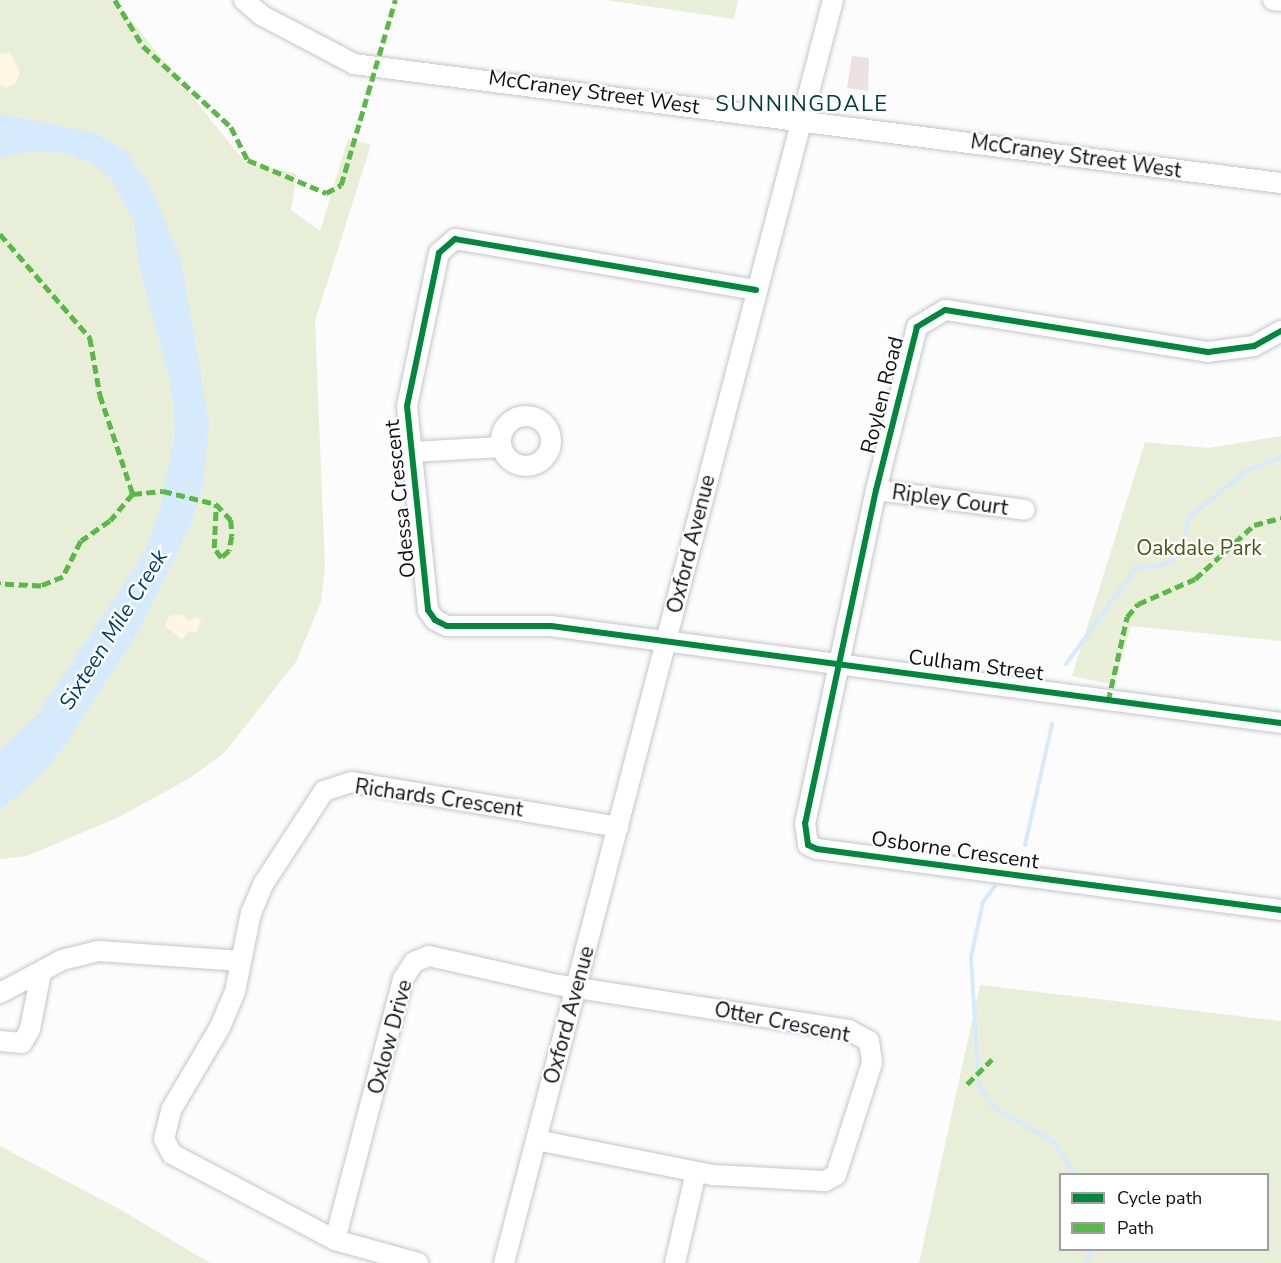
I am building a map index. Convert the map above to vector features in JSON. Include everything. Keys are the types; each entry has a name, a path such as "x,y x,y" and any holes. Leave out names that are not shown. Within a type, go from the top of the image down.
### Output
{"street":[{"name":"McCraney Street West","path":"244,0 261,15 354,64 1281,183"},
{"name":"Oxford Avenue","path":"504,1263 833,0"},
{"path":"1273,0 1281,1"},
{"name":"Odessa Crescent","path":"665,643 551,626 447,626 435,620 428,610 407,406 439,253 455,239 756,290"},
{"name":"Roylen Road","path":"842,664 876,490 917,327 931,315 945,310 1208,352 1254,346 1281,331"},
{"path":"412,452 501,447"},
{"name":"Ripley Court","path":"876,490 1025,510"},
{"name":"Culham Street","path":"665,643 842,664 1281,723"},
{"name":"Osborne Crescent","path":"842,664 805,823 808,845 1281,910"},
{"name":"Richards Crescent","path":"418,1263 335,1240 172,1154 164,1139 171,1110 220,1027 241,962 251,913 264,883 324,791 352,782 618,827"},
{"path":"0,993 62,960 99,951 241,962"},
{"name":"Oxlow Drive","path":"335,1240 403,979 414,962 429,956 444,957 576,988"},
{"path":"0,1041 22,1043 30,1029 41,973"},
{"name":"Otter Crescent","path":"536,1140 696,1172 825,1181 837,1175 872,1063 868,1041 849,1030 576,988"},
{"path":"675,1263 696,1172"}],"green space":[{"path":"0,0 115,0 244,161 297,174 291,210 320,231 348,139 371,145 315,321 325,568 321,602 296,662 224,753 190,778 119,817 27,856 0,859"},
{"path":"605,0 738,0 734,19"},
{"name":"Oakdale Park","path":"1281,436 1281,641 1131,626 1114,685 1072,676 1145,442 1209,448"},
{"path":"980,985 1281,1021 1281,1263 919,1263"},
{"path":"0,1146 123,1211 210,1263 0,1263"}],"sand":[{"path":"10,52 20,73 15,84 6,88 0,85 0,54"},
{"path":"181,614 189,621 197,617 201,621 196,632 189,632 182,640 165,626 169,616"}],"water":[{"name":"Sixteen Mile Creek","path":"0,114 96,133 126,151 152,189 181,260 209,422 203,486 189,529 138,632 66,744 43,773 0,811 0,750 36,716 141,558 160,511 175,431 171,385 139,265 133,219 110,178 90,162 63,153 30,151 0,158"}],"building":[{"path":"852,56 869,58 868,91 847,88"}],"waterway":[{"path":"1066,664 1136,568 1159,566 1180,555 1189,517 1245,472 1281,457"},
{"path":"1025,845 1052,724"},
{"path":"995,886 983,902 971,957 979,1086 995,1108 1055,1143 1074,1173"},
{"path":"1086,1263 1091,1251"}],"marked path":[{"path":"115,0 143,46 231,127 248,160 326,193 341,185 395,0"},
{"path":"0,234 90,338 100,395 133,494 110,521 81,541 63,577 41,586 0,584"},
{"path":"133,494 163,491 216,504 231,520 232,536 229,551 221,558 214,548 216,504"},
{"path":"1108,701 1127,617 1138,604 1195,579 1254,525 1281,518"},
{"path":"967,1084 992,1059"}],"cycle path":[{"path":"756,290 455,239 439,253 407,406 428,610 435,620 447,626 551,626 1281,723"},
{"path":"1281,331 1254,346 1208,352 945,310 917,327 876,490 805,823 808,845 817,849 1281,910"}],"district":[{"name":"SUNNINGDALE","path":"802,105"}]}
